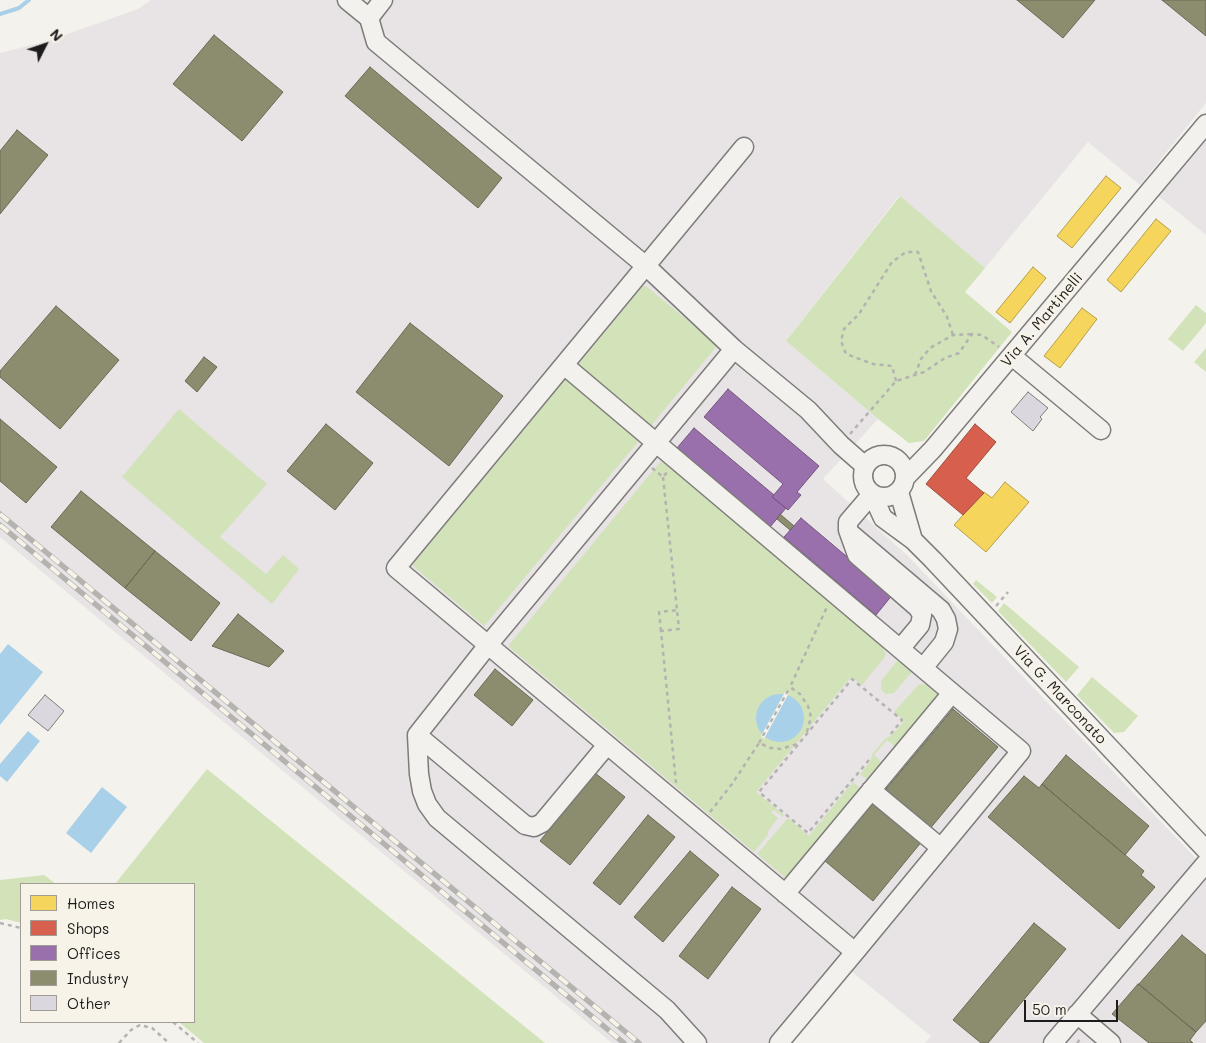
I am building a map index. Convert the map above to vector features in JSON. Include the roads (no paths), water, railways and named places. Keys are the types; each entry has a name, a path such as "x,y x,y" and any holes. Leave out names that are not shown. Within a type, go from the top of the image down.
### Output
{"street":[{"path":"347,0 369,18 376,42 646,266 734,349 808,410 865,466"},
{"path":"369,18 383,0"},
{"name":"Via A. Martinelli","path":"902,485 1206,124"},
{"path":"744,147 396,568 855,952"},
{"path":"697,1043 667,1010 437,818 425,800 420,783 417,735 488,645 734,349"},
{"path":"1012,356 1101,430"},
{"path":"564,365 1021,751 779,1043"},
{"name":"Via A. Martinelli","path":"899,461 933,448"},
{"path":"878,456 892,457 899,461 905,471 902,485 893,496 886,498 872,494 863,481 865,466 870,460 878,456"},
{"name":"Via G. Marconato","path":"902,485 913,540"},
{"path":"872,494 848,522 848,530 857,555 918,608 922,615 920,625 900,649"},
{"name":"Via G. Marconato","path":"872,494 883,518 913,540 1206,850"},
{"path":"848,530 941,610 948,629 944,642 923,668"},
{"path":"785,894 952,693"},
{"path":"417,735 525,824 534,826 542,823 607,745"},
{"path":"871,790 941,848"},
{"path":"1053,1043 1206,863"},
{"path":"1077,1014 1111,1043"}],"water":[{"path":"8,644 43,672 0,725 0,654"},
{"path":"780,694 789,696 797,701 802,709 804,718 802,727 797,735 789,740 780,742 771,740 763,735 758,727 756,718 758,709 763,701 771,696"},
{"path":"28,731 40,741 7,782 0,776 0,764"},
{"path":"102,787 127,807 91,853 66,833"}],"waterway":[{"path":"0,14 19,8 29,0"}],"railway":[{"path":"0,514 639,1043"},
{"path":"0,525 624,1043"}]}
